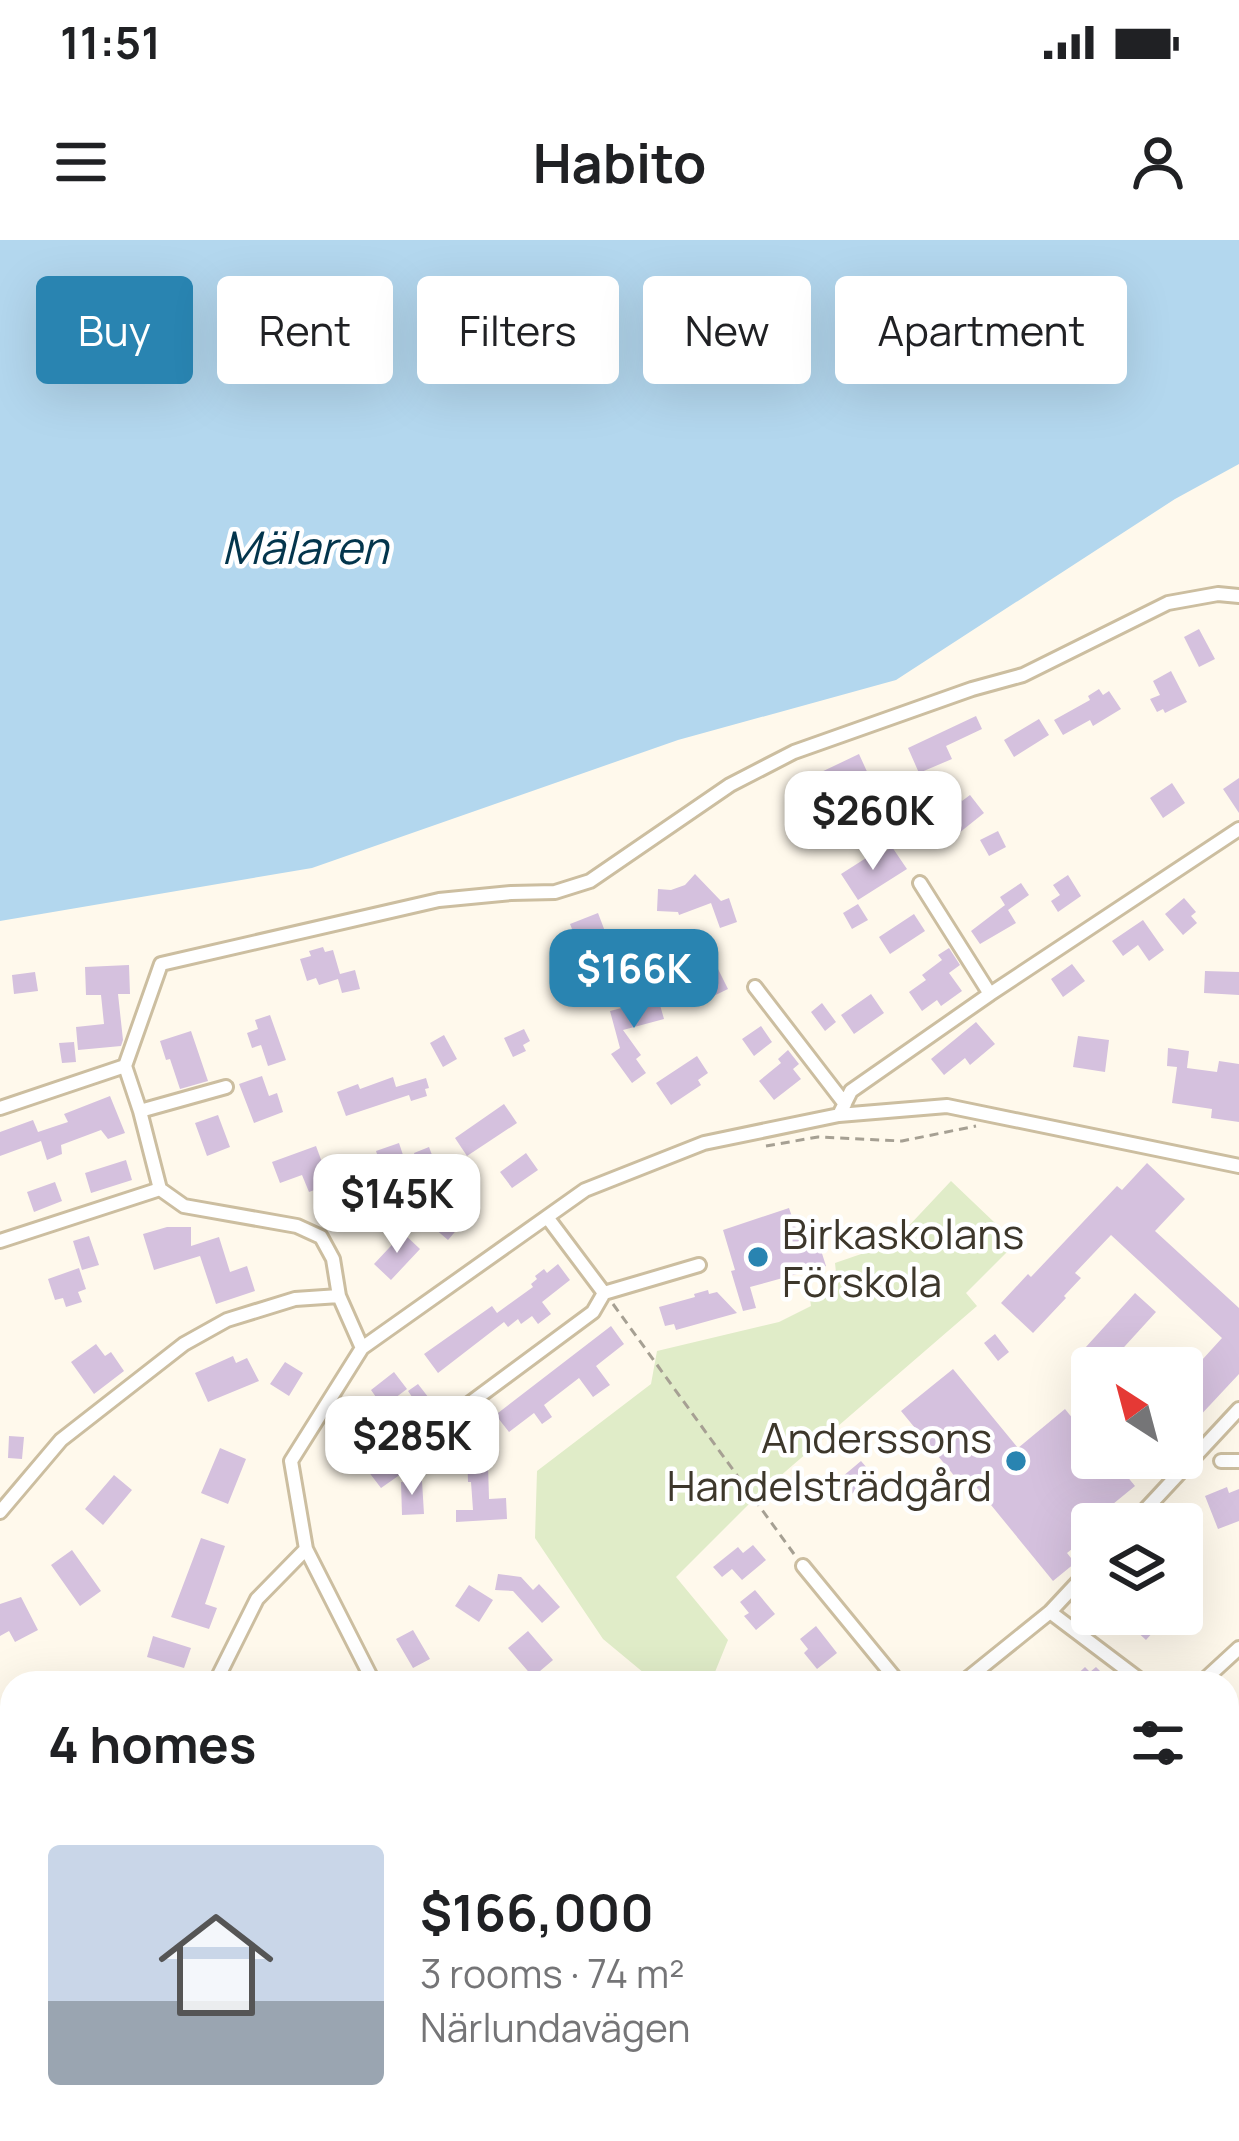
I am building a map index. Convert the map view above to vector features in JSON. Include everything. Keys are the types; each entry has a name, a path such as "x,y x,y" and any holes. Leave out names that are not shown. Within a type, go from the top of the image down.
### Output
{"street":[{"path":"362,1348 339,1296 333,1259 321,1237 297,1226 184,1206 160,1189 125,1066 161,964 439,900 555,892 590,881 730,785 794,752 1023,675 1168,603 1218,594 1239,596"},
{"path":"842,1110 851,1090 1239,829"},
{"path":"920,883 990,994"},
{"path":"755,987 842,1110"},
{"path":"0,1108 125,1066"},
{"path":"140,1111 226,1087"},
{"path":"368,1671 306,1549 291,1461 362,1348 585,1190 704,1143 842,1110 947,1106 1239,1166"},
{"path":"0,1240 160,1189"},
{"path":"547,1217 604,1293"},
{"path":"404,1452 593,1312 604,1293 698,1265"},
{"path":"0,1512 61,1440 184,1344 227,1320 295,1299 339,1296"},
{"path":"1152,1503 1239,1409"},
{"path":"1221,1461 1239,1461"},
{"path":"221,1671 257,1599 306,1549"},
{"path":"802,1566 889,1671"},
{"path":"977,1671 1071,1590"},
{"path":"1050,1612 1128,1671"},
{"path":"1214,1671 1239,1648"}],"path":[{"path":"752,1148 818,1137 902,1141 978,1126"},
{"path":"604,1293 802,1566"}],"green space":[{"path":"951,1181 1016,1243 966,1293 977,1306 756,1497 676,1577 728,1640 715,1671 642,1671 603,1639 535,1538 537,1471 651,1384 657,1351 779,1322 811,1306 810,1299 838,1291 835,1263 904,1231"}],"water":[{"name":"Mälaren","path":"0,240 1239,240 1239,464 1175,499 896,680 678,740 312,868 0,921"}],"building":[{"path":"1199,629 1215,659 1199,667 1184,637"},
{"path":"1171,671 1187,702 1157,712 1150,699 1160,695 1153,681"},
{"path":"1099,689 1103,695 1109,691 1121,709 1093,726 1090,720 1063,735 1054,720 1090,700 1088,696"},
{"path":"976,716 982,729 946,746 952,759 919,773 908,748"},
{"path":"1039,719 1049,735 1014,757 1004,740"},
{"path":"859,754 869,776 824,796 815,775"},
{"path":"1239,778 1239,813 1223,789"},
{"path":"1172,783 1185,803 1163,818 1150,798"},
{"path":"970,795 984,813 954,837 941,819 951,811 947,806"},
{"path":"998,831 1006,847 989,856 980,840"},
{"path":"892,847 907,869 858,900 841,874"},
{"path":"695,874 721,901 729,898 737,922 720,928 711,903 679,915 657,911 658,889 685,885"},
{"path":"1068,875 1081,896 1058,912 1051,901 1060,895 1053,885"},
{"path":"1021,883 1029,895 1008,910 1000,897"},
{"path":"1184,898 1196,912 1191,916 1197,923 1183,935 1165,914"},
{"path":"858,904 868,920 852,929 843,913"},
{"path":"1005,905 1016,923 980,944 971,931"},
{"path":"598,913 606,934 578,944 570,924"},
{"path":"914,914 925,931 890,954 879,937"},
{"path":"1143,920 1164,950 1149,961 1138,945 1123,956 1112,941"},
{"path":"323,947 325,952 333,950 340,974 355,970 360,989 342,993 338,979 319,985 316,978 307,981 300,959"},
{"path":"949,948 960,965 949,973 962,991 941,1006 937,1000 922,1011 909,992 926,980 922,975"},
{"path":"689,962 698,979 718,969 728,989 703,1001 682,995 670,971"},
{"path":"1072,964 1085,981 1063,997 1051,979"},
{"path":"129,965 130,994 118,994 121,1046 78,1050 76,1027 104,1024 101,995 86,995 85,967"},
{"path":"1205,971 1239,972 1239,995 1204,993"},
{"path":"35,972 38,991 14,994 12,975"},
{"path":"656,991 664,1019 623,1030 641,1055 636,1059 646,1073 632,1083 611,1054 620,1048 610,1011 633,1005 631,998"},
{"path":"871,994 884,1013 854,1034 841,1015"},
{"path":"822,1003 836,1022 825,1031 811,1012"},
{"path":"270,1015 286,1060 268,1066 261,1045 252,1048 247,1033 258,1029 255,1020"},
{"path":"976,1022 995,1044 970,1065 965,1058 944,1075 931,1059"},
{"path":"761,1026 772,1042 754,1056 742,1039"},
{"path":"524,1029 530,1041 523,1045 526,1051 513,1057 504,1038"},
{"path":"191,1031 208,1081 180,1089 160,1041"},
{"path":"444,1035 457,1059 443,1067 430,1043"},
{"path":"1078,1036 1109,1040 1105,1072 1073,1067"},
{"path":"74,1042 76,1062 62,1063 59,1043"},
{"path":"1168,1048 1189,1051 1187,1068 1217,1072 1219,1061 1239,1064 1239,1122 1211,1118 1212,1109 1172,1103 1177,1067 1167,1066"},
{"path":"788,1050 799,1064 793,1069 801,1079 774,1100 759,1081 781,1063 778,1059"},
{"path":"697,1056 708,1073 698,1080 701,1085 671,1105 656,1083"},
{"path":"262,1076 269,1096 277,1093 283,1112 254,1123 239,1084"},
{"path":"393,1077 396,1087 426,1078 427,1096 411,1101 409,1095 346,1116 337,1092"},
{"path":"110,1096 125,1133 108,1139 101,1130 61,1145 62,1154 47,1160 41,1141 0,1156 0,1132 33,1120 38,1132 68,1122 64,1114"},
{"path":"504,1104 517,1123 467,1156 455,1138"},
{"path":"218,1115 230,1147 207,1156 195,1123"},
{"path":"399,1143 407,1167 389,1173 382,1169 376,1151"},
{"path":"316,1146 330,1184 309,1192 302,1175 280,1183 272,1162"},
{"path":"429,1147 435,1163 419,1169 414,1153"},
{"path":"526,1153 538,1170 512,1188 500,1172"},
{"path":"126,1160 132,1180 91,1193 85,1173"},
{"path":"1147,1163 1185,1199 1155,1231 1239,1308 1239,1374 1203,1413 1203,1359 1222,1338 1111,1235 1075,1273 1081,1278 1033,1333 1001,1303 1117,1186 1122,1190"},
{"path":"55,1182 62,1201 34,1212 27,1192"},
{"path":"451,1195 471,1213 448,1240 427,1222"},
{"path":"789,1208 803,1249 819,1244 826,1266 750,1287 756,1308 743,1311 723,1230"},
{"path":"191,1227 191,1246 219,1237 230,1272 247,1266 255,1291 216,1304 200,1256 154,1270 143,1234"},
{"path":"403,1233 420,1249 391,1280 374,1264"},
{"path":"89,1236 99,1265 82,1270 73,1241"},
{"path":"558,1264 570,1280 542,1302 551,1314 538,1324 532,1316 508,1327 504,1322 438,1373 424,1354 492,1306 497,1313 533,1287 535,1276"},
{"path":"79,1268 86,1289 78,1292 82,1302 66,1307 63,1298 55,1300 48,1279"},
{"path":"708,1290 709,1294 717,1292 737,1313 676,1330 674,1324 665,1326 659,1307"},
{"path":"1135,1293 1156,1312 1124,1347 1086,1347"},
{"path":"611,1326 624,1344 596,1366 610,1385 593,1397 579,1378 544,1405 552,1417 542,1424 534,1413 509,1432 498,1413"},
{"path":"995,1334 1009,1352 998,1361 984,1343"},
{"path":"96,1344 105,1356 111,1352 124,1371 94,1394 71,1362"},
{"path":"233,1356 236,1363 247,1358 259,1381 208,1402 195,1373"},
{"path":"285,1362 303,1373 289,1396 270,1384"},
{"path":"953,1369 1018,1448 1065,1409 1071,1416 1071,1479 1129,1479 1135,1486 1114,1503 1071,1503 1071,1550 1067,1553 1071,1566 1053,1581 969,1478 961,1484 901,1411"},
{"path":"394,1372 407,1389 383,1407 371,1390"},
{"path":"418,1384 432,1402 421,1410 408,1391"},
{"path":"487,1430 489,1499 506,1498 507,1519 456,1522 456,1510 473,1510 468,1482 470,1433"},
{"path":"349,1432 386,1469 393,1464 401,1474 381,1488 354,1462 346,1468 334,1454 339,1449 334,1444"},
{"path":"9,1436 24,1437 22,1459 8,1458"},
{"path":"220,1448 246,1459 228,1504 201,1493"},
{"path":"861,1461 874,1476 848,1497 836,1482"},
{"path":"114,1475 132,1490 103,1525 85,1509"},
{"path":"422,1481 424,1514 402,1515 401,1482"},
{"path":"1227,1487 1229,1493 1239,1489 1239,1521 1218,1529 1205,1496"},
{"path":"201,1538 225,1546 205,1604 217,1608 209,1629 171,1617"},
{"path":"753,1545 766,1560 742,1580 732,1569 722,1577 713,1567 738,1547 743,1553"},
{"path":"72,1550 101,1591 80,1606 51,1565"},
{"path":"498,1574 521,1577 533,1590 539,1584 560,1607 542,1623 513,1591 495,1590"},
{"path":"469,1585 493,1600 479,1622 455,1606"},
{"path":"755,1590 775,1614 756,1630 740,1602"},
{"path":"21,1597 38,1630 15,1642 9,1631 0,1636 0,1604"},
{"path":"816,1626 837,1653 817,1669 800,1639"},
{"path":"413,1630 430,1659 413,1668 396,1639"},
{"path":"528,1631 553,1660 540,1671 528,1671 508,1648"},
{"path":"153,1636 191,1648 184,1668 147,1657"}],"place":[{"name":"Birkaskolans Förskola","path":"758,1257"},
{"name":"Anderssons Handelsträdgård","path":"1016,1461"}]}
